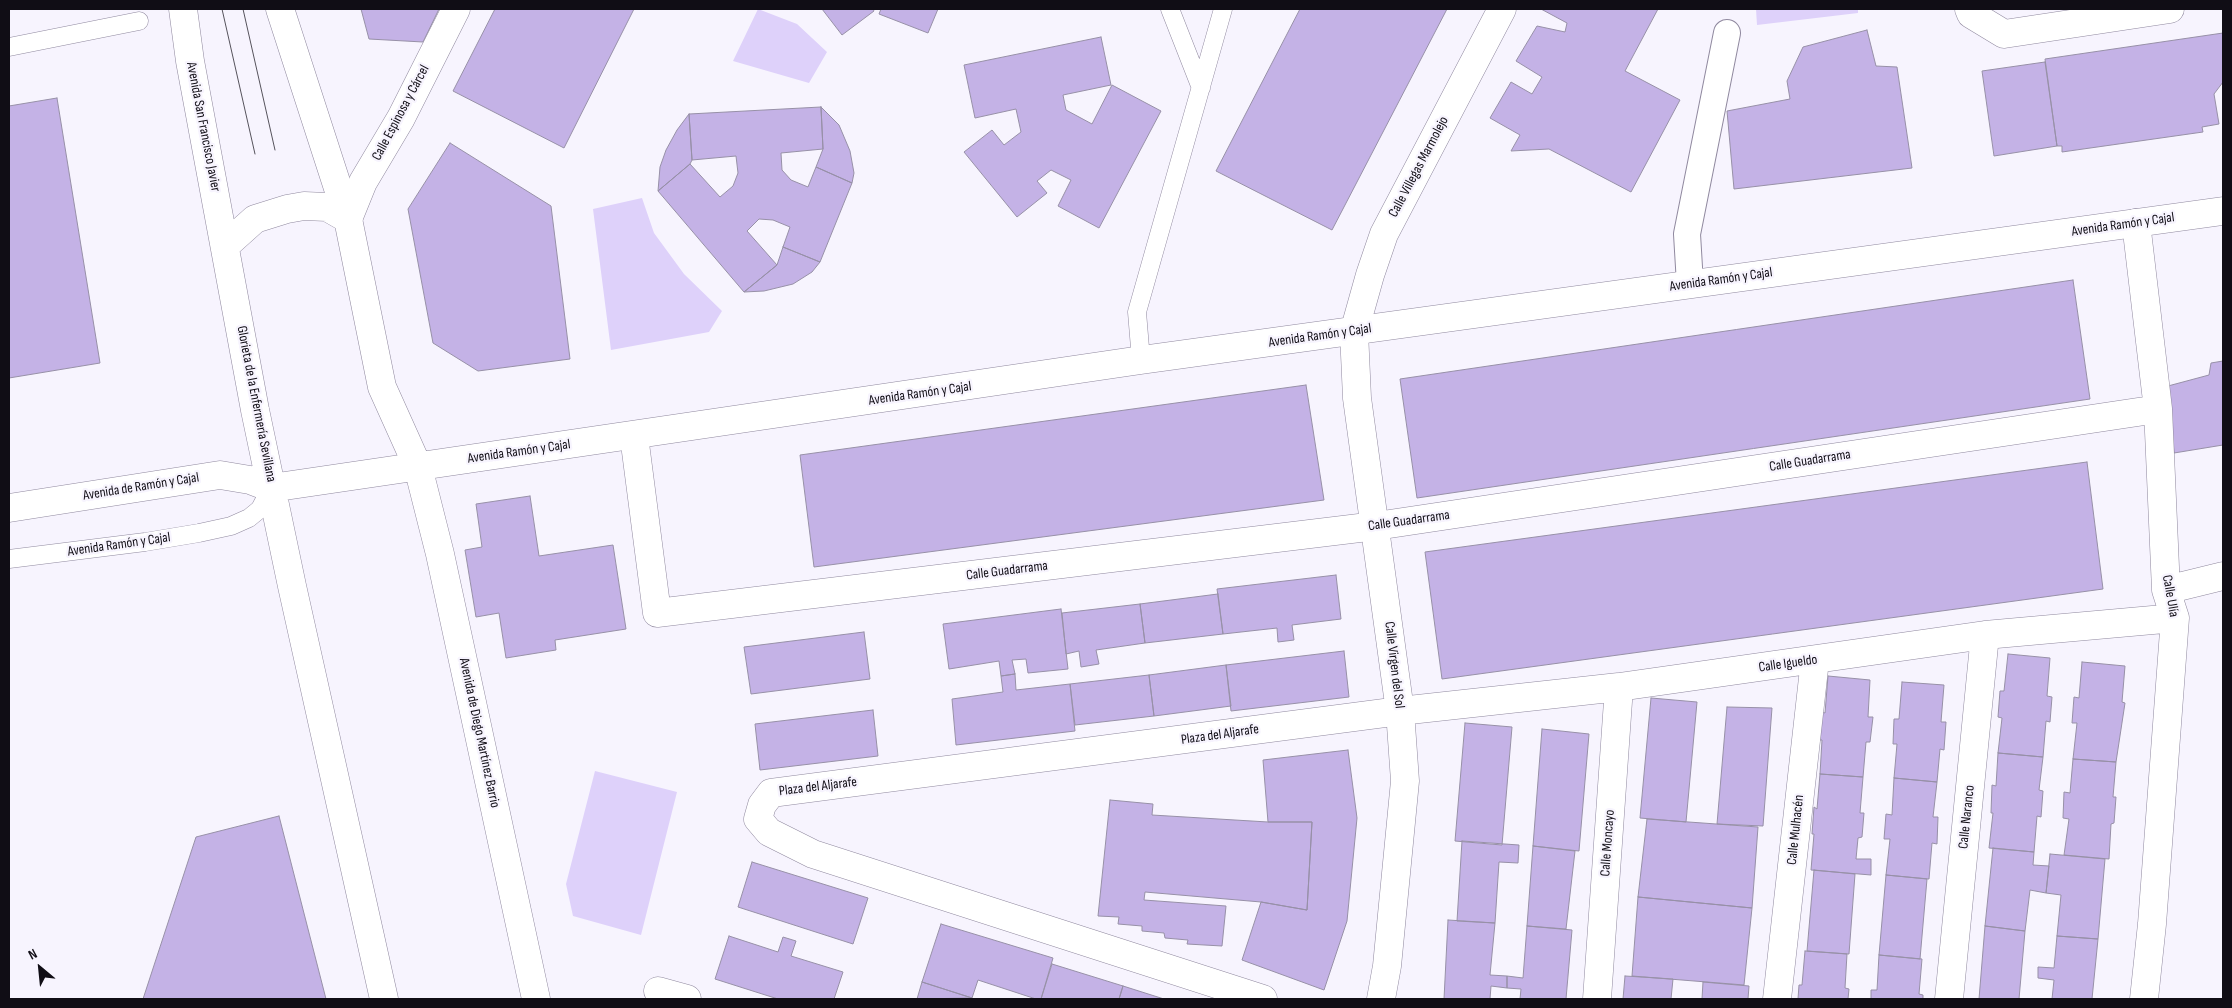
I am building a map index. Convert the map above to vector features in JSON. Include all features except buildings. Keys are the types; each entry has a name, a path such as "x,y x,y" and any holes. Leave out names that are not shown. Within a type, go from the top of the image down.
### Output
{"street":[{"name":"Avenida San Francisco Javier","path":"183,9 190,61 226,244"},
{"path":"280,9 348,219 382,387 418,467"},
{"name":"Calle Espinosa y Cárcel","path":"348,219 363,182 401,118 456,9"},
{"name":"Calle Villegas Marmolejo","path":"1354,332 1370,274 1384,234 1502,9"},
{"path":"1969,9 1971,14 2004,34 2170,9"},
{"path":"1690,284 1687,234 1727,33"},
{"path":"226,244 255,219 287,209 304,206 327,207 348,219"},
{"name":"Avenida Ramón y Cajal","path":"418,467 1141,360 2223,211"},
{"name":"Calle Ulía","path":"2136,223 2158,409 2166,590 2175,618 2144,999"},
{"name":"Glorieta de la Enfermería Sevillana","path":"226,244 271,488 418,467"},
{"name":"Calle Virgen del Sol","path":"1354,332 1357,398 1400,711 1404,781 1388,966 1381,999"},
{"name":"Calle Guadarrama","path":"634,436 657,613 1376,526 2158,409"},
{"name":"Avenida de Diego Martínez Barrio","path":"418,467 442,564 536,999"},
{"name":"Avenida de Ramón y Cajal","path":"9,508 220,475 230,475 250,480 271,488"},
{"path":"271,488 384,999"},
{"path":"2166,590 2223,576"},
{"name":"Calle Igueldo","path":"1400,711 1619,687 1984,635 2175,618"},
{"name":"Calle Naranco","path":"1949,999 1984,635"},
{"name":"Calle Mulhacén","path":"1777,999 1815,660"},
{"name":"Calle Moncayo","path":"1597,999 1619,687"},
{"name":"Plaza del Aljarafe","path":"1263,999 813,854 768,832 758,819 762,805 771,792 1400,711"},
{"path":"658,991 686,999"}],"lane":[{"path":"1170,9 1201,88"},
{"path":"1141,360 1137,312 1223,9"},
{"path":"9,47 138,21"},
{"name":"Avenida Ramón y Cajal","path":"9,559 199,534 231,526 249,518 260,509 271,488"}],"shaded area":[{"path":"758,9 797,24 827,52 809,83 733,61"},
{"path":"1756,9 1858,9 1858,13 1757,25"},
{"path":"642,198 654,233 684,274 722,311 709,332 611,350 593,209"},
{"path":"595,771 677,792 641,935 573,916 566,884"}],"tram line":[{"path":"222,9 255,154"},
{"path":"243,9 275,150"}]}
